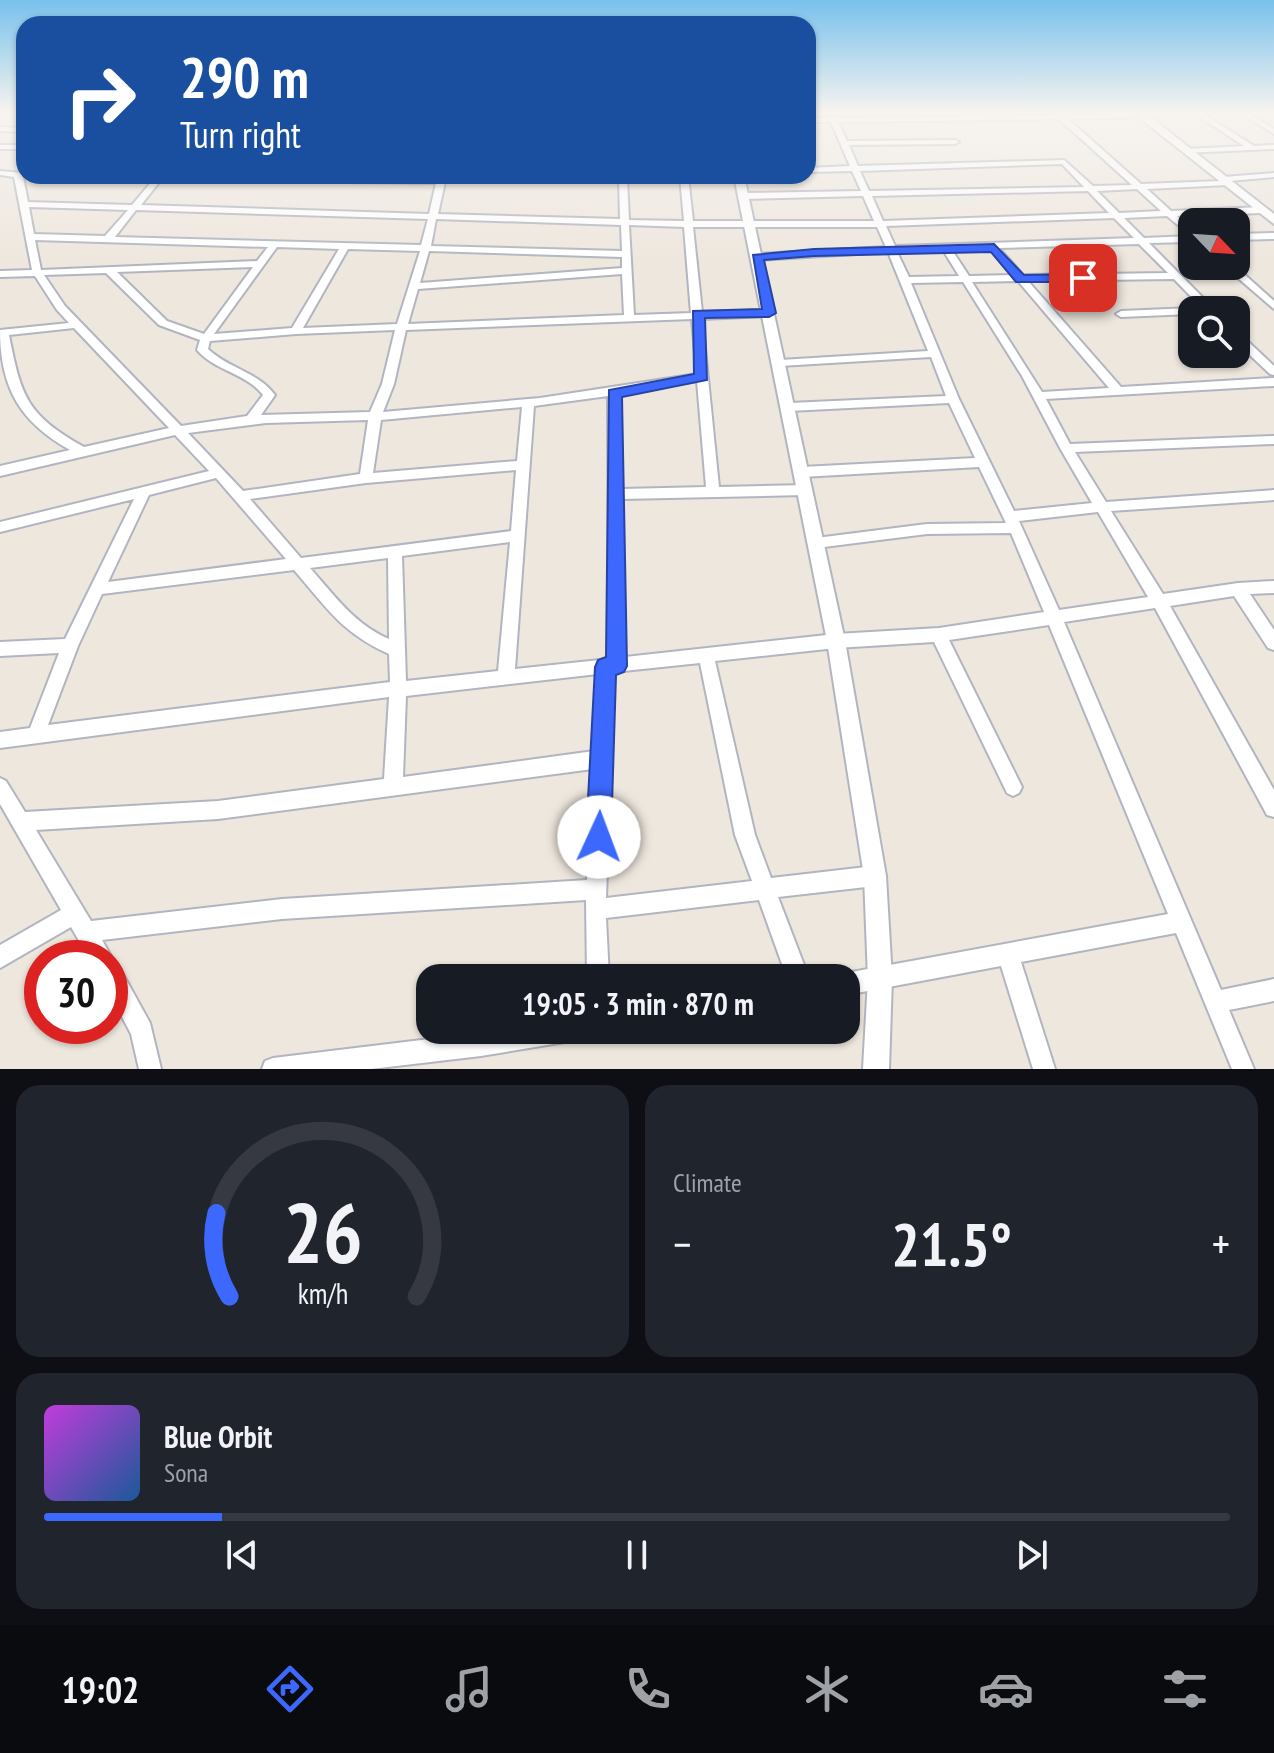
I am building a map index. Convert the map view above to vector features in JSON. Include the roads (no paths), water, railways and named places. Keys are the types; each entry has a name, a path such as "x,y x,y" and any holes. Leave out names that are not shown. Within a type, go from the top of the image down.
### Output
{"main road":[{"path":"1201,162 1274,220"}],"street":[{"path":"852,162 905,280 953,399 1013,522 1243,1069"},
{"path":"816,170 1064,162 1196,296"},
{"path":"1111,162 1178,223"},
{"path":"743,196 1088,189 1274,175"},
{"path":"22,184 37,272 76,325 218,473 348,622 369,638 397,650"},
{"path":"107,240 153,184"},
{"path":"366,478 375,416 388,384 440,184"},
{"path":"623,184 629,318"},
{"path":"685,184 713,490"},
{"path":"741,184 836,641 875,876 880,979 876,1069"},
{"path":"24,204 689,224 879,224 1262,210"},
{"path":"1250,237 1274,236"},
{"path":"30,237 626,254"},
{"path":"757,257 814,252 1142,242 1178,238"},
{"path":"251,420 269,395 261,381 212,362 202,350 206,338 273,246"},
{"path":"296,331 344,248"},
{"path":"994,248 1119,392"},
{"path":"947,250 1039,396 1100,507 1159,601 1274,808"},
{"path":"0,274 261,264"},
{"path":"110,271 163,323 206,338 296,331 769,313"},
{"path":"414,286 626,271"},
{"path":"905,280 1177,276"},
{"path":"1245,280 1274,306"},
{"path":"1121,314 1178,312"},
{"path":"76,325 1,333 12,382 32,419 43,430 83,452"},
{"path":"1250,349 1274,372"},
{"path":"780,363 934,354"},
{"path":"0,471 176,430 251,420 375,416 528,404 702,377"},
{"path":"1039,396 1274,382"},
{"path":"598,964 596,899 602,759 611,666 614,393"},
{"path":"789,407 953,399"},
{"path":"506,678 528,404"},
{"path":"1066,448 1274,440"},
{"path":"615,494 713,490 983,462"},
{"path":"239,496 366,478 523,465"},
{"path":"0,527 218,473"},
{"path":"36,735 70,646 144,491"},
{"path":"816,543 1013,522 1100,507 1274,495"},
{"path":"97,589 517,536"},
{"path":"393,787 398,689 395,550"},
{"path":"0,740 398,689 836,641 939,635 1238,589 1274,587"},
{"path":"1238,589 1274,643"},
{"path":"939,635 1013,787"},
{"path":"0,649 70,646"},
{"path":"706,655 745,835 793,964"},
{"path":"21,822 218,810 602,759"},
{"path":"0,787 91,940"},
{"path":"0,957 82,923 282,909 596,899 765,889 875,876"},
{"path":"860,982 1180,922"},
{"path":"1008,955 1044,1069"},
{"path":"1214,1002 1274,990"},
{"path":"128,1006 142,1031 150,1069"},
{"path":"273,1069 487,1044"}]}
